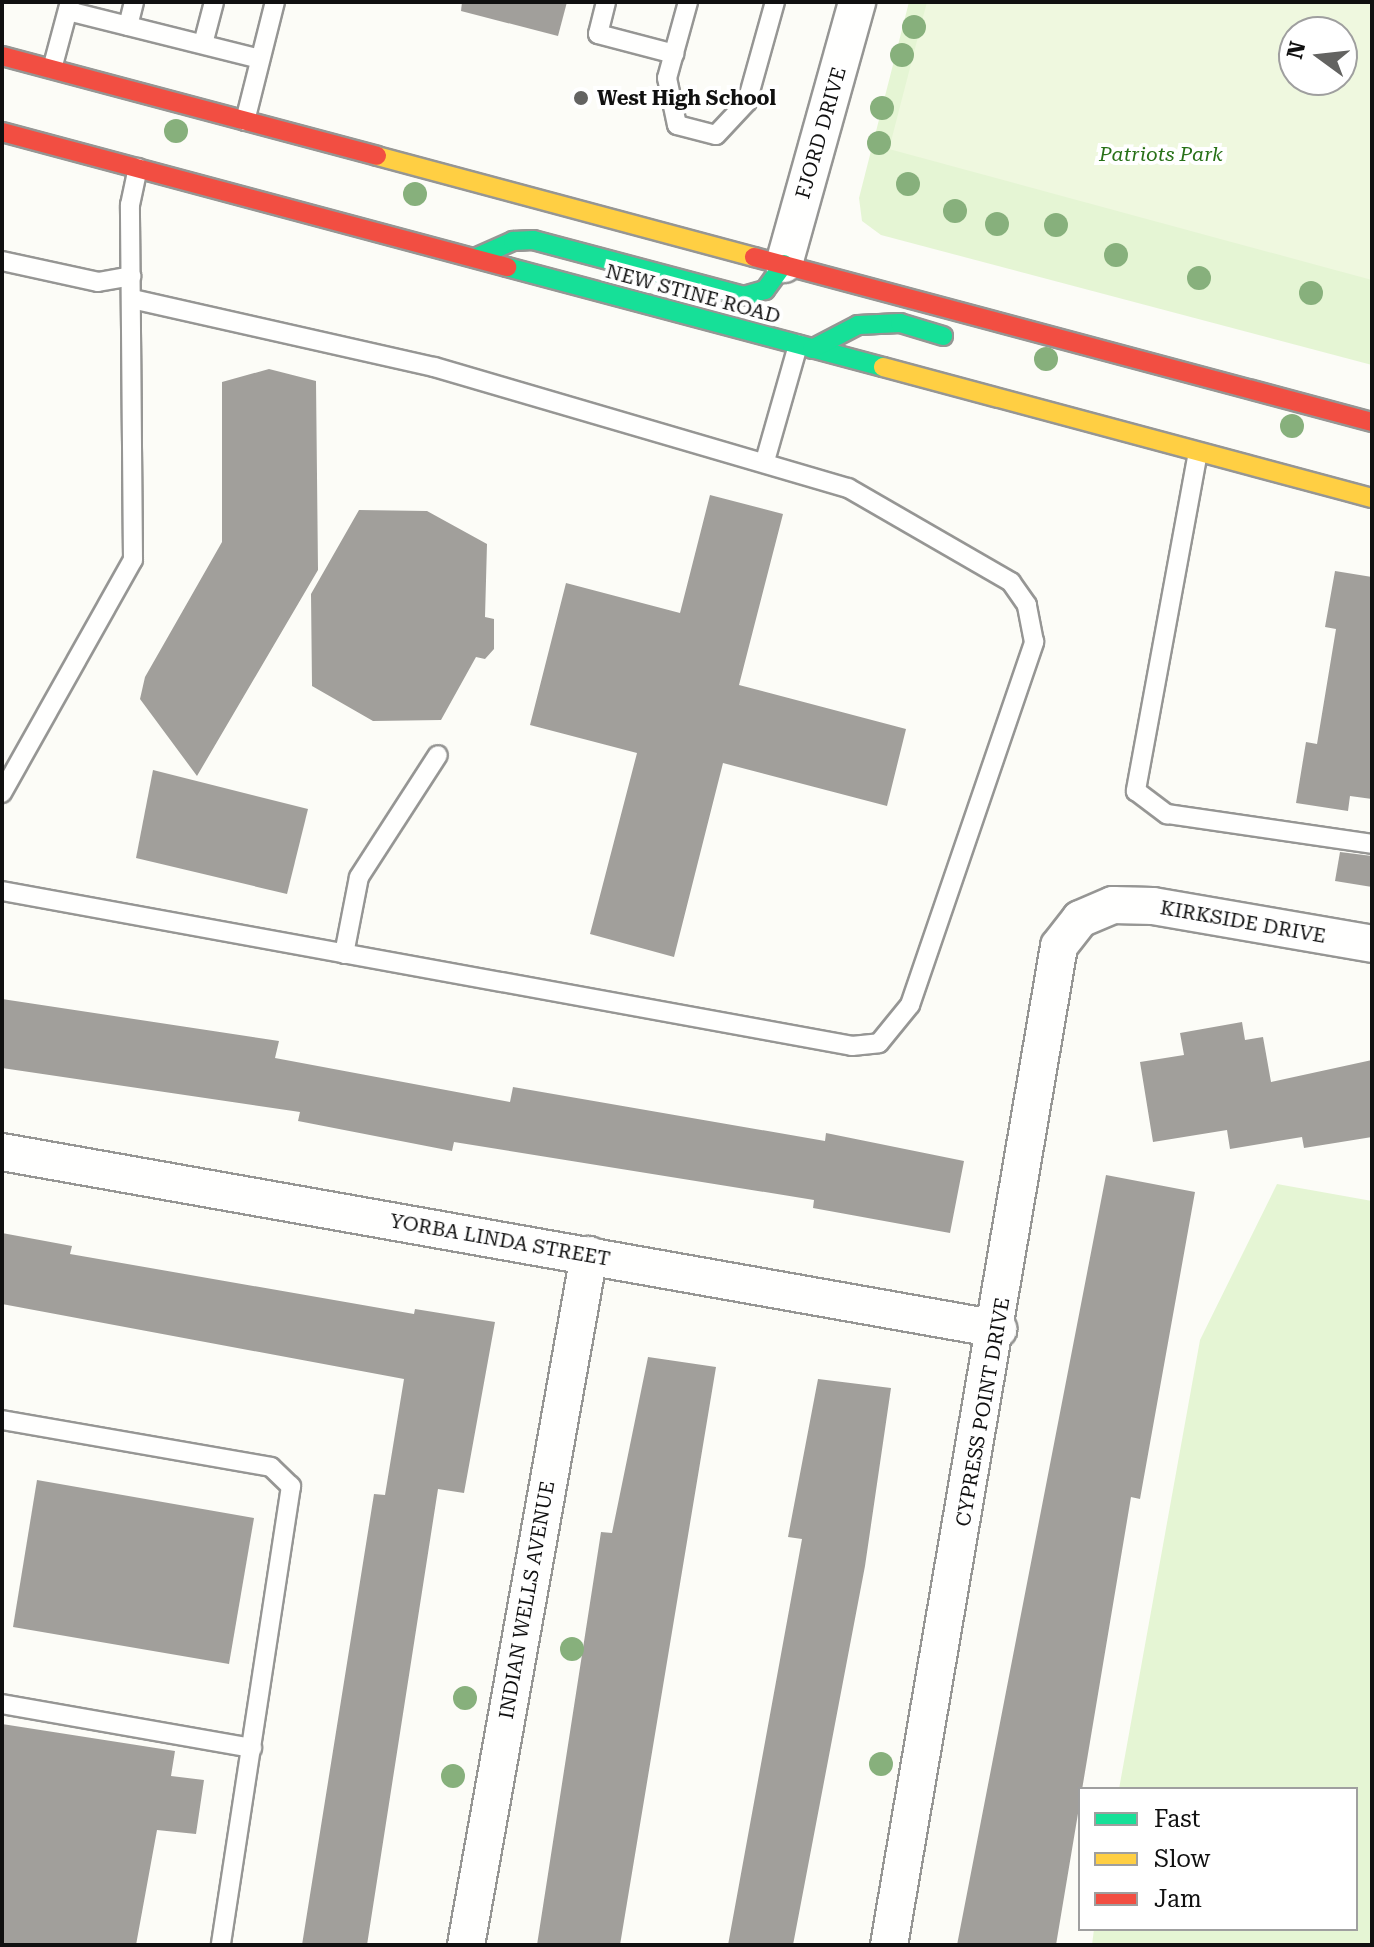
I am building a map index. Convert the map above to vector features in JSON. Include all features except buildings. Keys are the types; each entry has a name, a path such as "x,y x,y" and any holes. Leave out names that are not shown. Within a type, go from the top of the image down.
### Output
{"main road":[{"path":"2,56 1372,422"},
{"name":"NEW STINE ROAD","path":"2,132 1372,498"},
{"path":"475,258 513,241 533,240 744,296 765,290 784,264"},
{"path":"805,347 858,325 886,324 957,340"},
{"path":"985,340 1026,329"}],"street":[{"name":"FJORD DRIVE","path":"784,264 857,2"},
{"name":"KIRKSIDE DRIVE","path":"1113,905 1153,906 1372,944"},
{"name":"CYPRESS POINT DRIVE","path":"889,1945 998,1329 1059,946 1080,919 1113,905"},
{"name":"YORBA LINDA STREET","path":"2,1152 998,1329"},
{"name":"INDIAN WELLS AVENUE","path":"466,1945 589,1255"}],"lane":[{"path":"128,26 134,2"},
{"path":"203,44 214,2"},
{"path":"245,121 275,2"},
{"path":"606,2 598,34 674,54"},
{"path":"688,2 667,78 677,125 716,135 747,102 775,2"},
{"path":"52,69 69,6 128,26 260,59"},
{"path":"2,793 133,560 130,205 138,168"},
{"path":"2,261 98,282 131,276"},
{"path":"2,891 852,1046 879,1043 895,1029 910,1005 1034,627 1011,582 990,566 848,488 765,461 434,367 132,299"},
{"path":"765,461 805,347"},
{"path":"1198,452 1136,791 1167,814 1372,844"},
{"path":"344,954 359,877 438,755"},
{"path":"2,1420 271,1467 291,1486 221,1945"},
{"path":"2,1704 252,1748"}],"green space":[{"name":"Patriots Park","path":"909,2 1372,2 1372,365 881,235 862,221 859,198"},
{"name":"Patriots Park","path":"927,2 1372,2 1372,280 889,149"},
{"path":"1277,1184 1372,1201 1372,1945 1092,1945 1094,1931 1358,1931 1358,1787 1119,1787 1200,1340"}],"traffic: fast":[{"path":"475,258 513,241 533,240 744,296 765,290 784,264"},
{"path":"507,267 883,367"},
{"path":"812,349 858,325 900,323 943,336"}],"traffic: slow":[{"path":"377,156 754,257"},
{"path":"883,367 1372,498"}],"traffic: jam":[{"path":"2,56 377,156"},
{"path":"2,132 507,267"},
{"path":"754,257 1372,422"}],"place":[{"name":"West High School","path":"581,98"}]}
